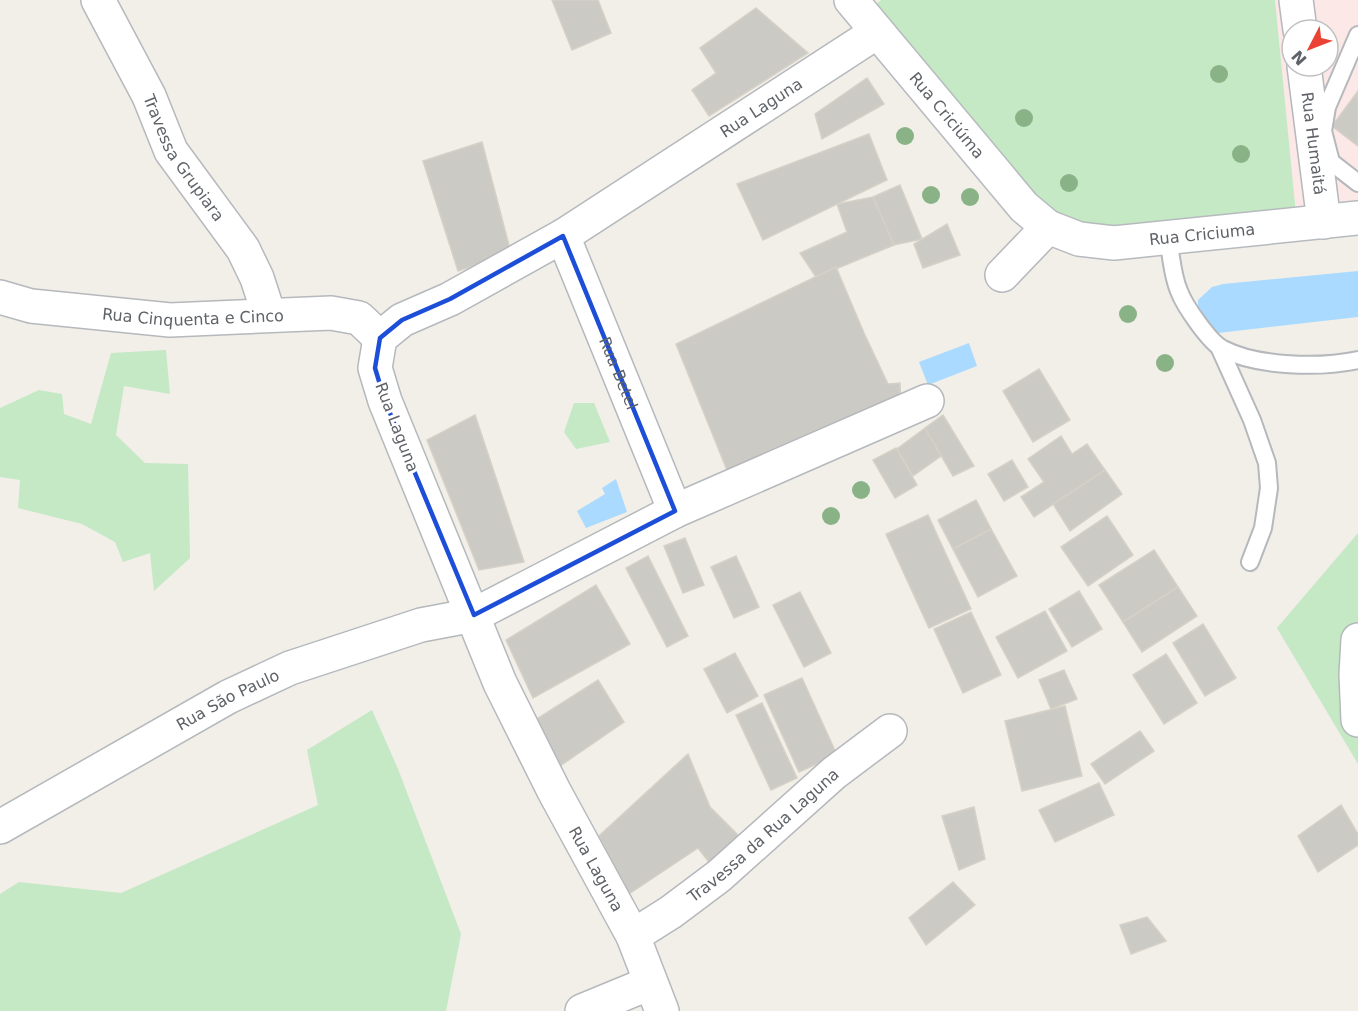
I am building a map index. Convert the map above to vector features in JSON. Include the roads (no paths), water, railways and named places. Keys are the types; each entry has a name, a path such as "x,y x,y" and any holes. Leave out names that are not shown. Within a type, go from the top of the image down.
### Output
{"street":[{"name":"Travessa Grupiara","path":"98,0 148,96 171,151 243,249 257,278 269,315"},
{"name":"Rua Criciúma","path":"851,0 1024,207 1048,227"},
{"path":"1296,0 1298,18"},
{"name":"Rua Laguna","path":"656,997 633,936 554,791 500,683 385,401 375,368 380,338 402,320 450,299 563,236 877,32"},
{"name":"Rua Humaitá","path":"1306,78 1324,222"},
{"name":"Rua Criciuma","path":"1048,227 1079,239 1114,243 1358,218"},
{"path":"1002,275 1048,227"},
{"name":"Rua Betel","path":"563,236 675,511"},
{"name":"Rua Cinquenta e Cinco","path":"0,297 31,306 170,320 332,313 358,318 380,338"},
{"path":"474,615 675,511 927,401"},
{"name":"Rua São Paulo","path":"0,827 228,697 290,668 421,624 474,615"},
{"path":"1358,640 1356,675 1358,720"},
{"name":"Travessa da Rua Laguna","path":"633,936 671,912 719,876 834,773 890,731"},
{"path":"582,1011 656,997"}],"lane":[{"path":"1358,35 1327,107 1323,131 1331,162 1358,183"},
{"path":"1168,237 1179,291 1197,323 1220,349 1252,420 1267,463 1269,488 1263,528 1250,562"},
{"path":"1220,349 1256,362 1335,364 1358,360"}],"water":[{"path":"1358,271 1358,317 1218,333 1198,313 1198,300 1212,287 1223,284"},
{"path":"969,343 977,366 928,385 919,362"},
{"path":"616,479 627,512 586,528 577,511 605,494 602,488"}]}
